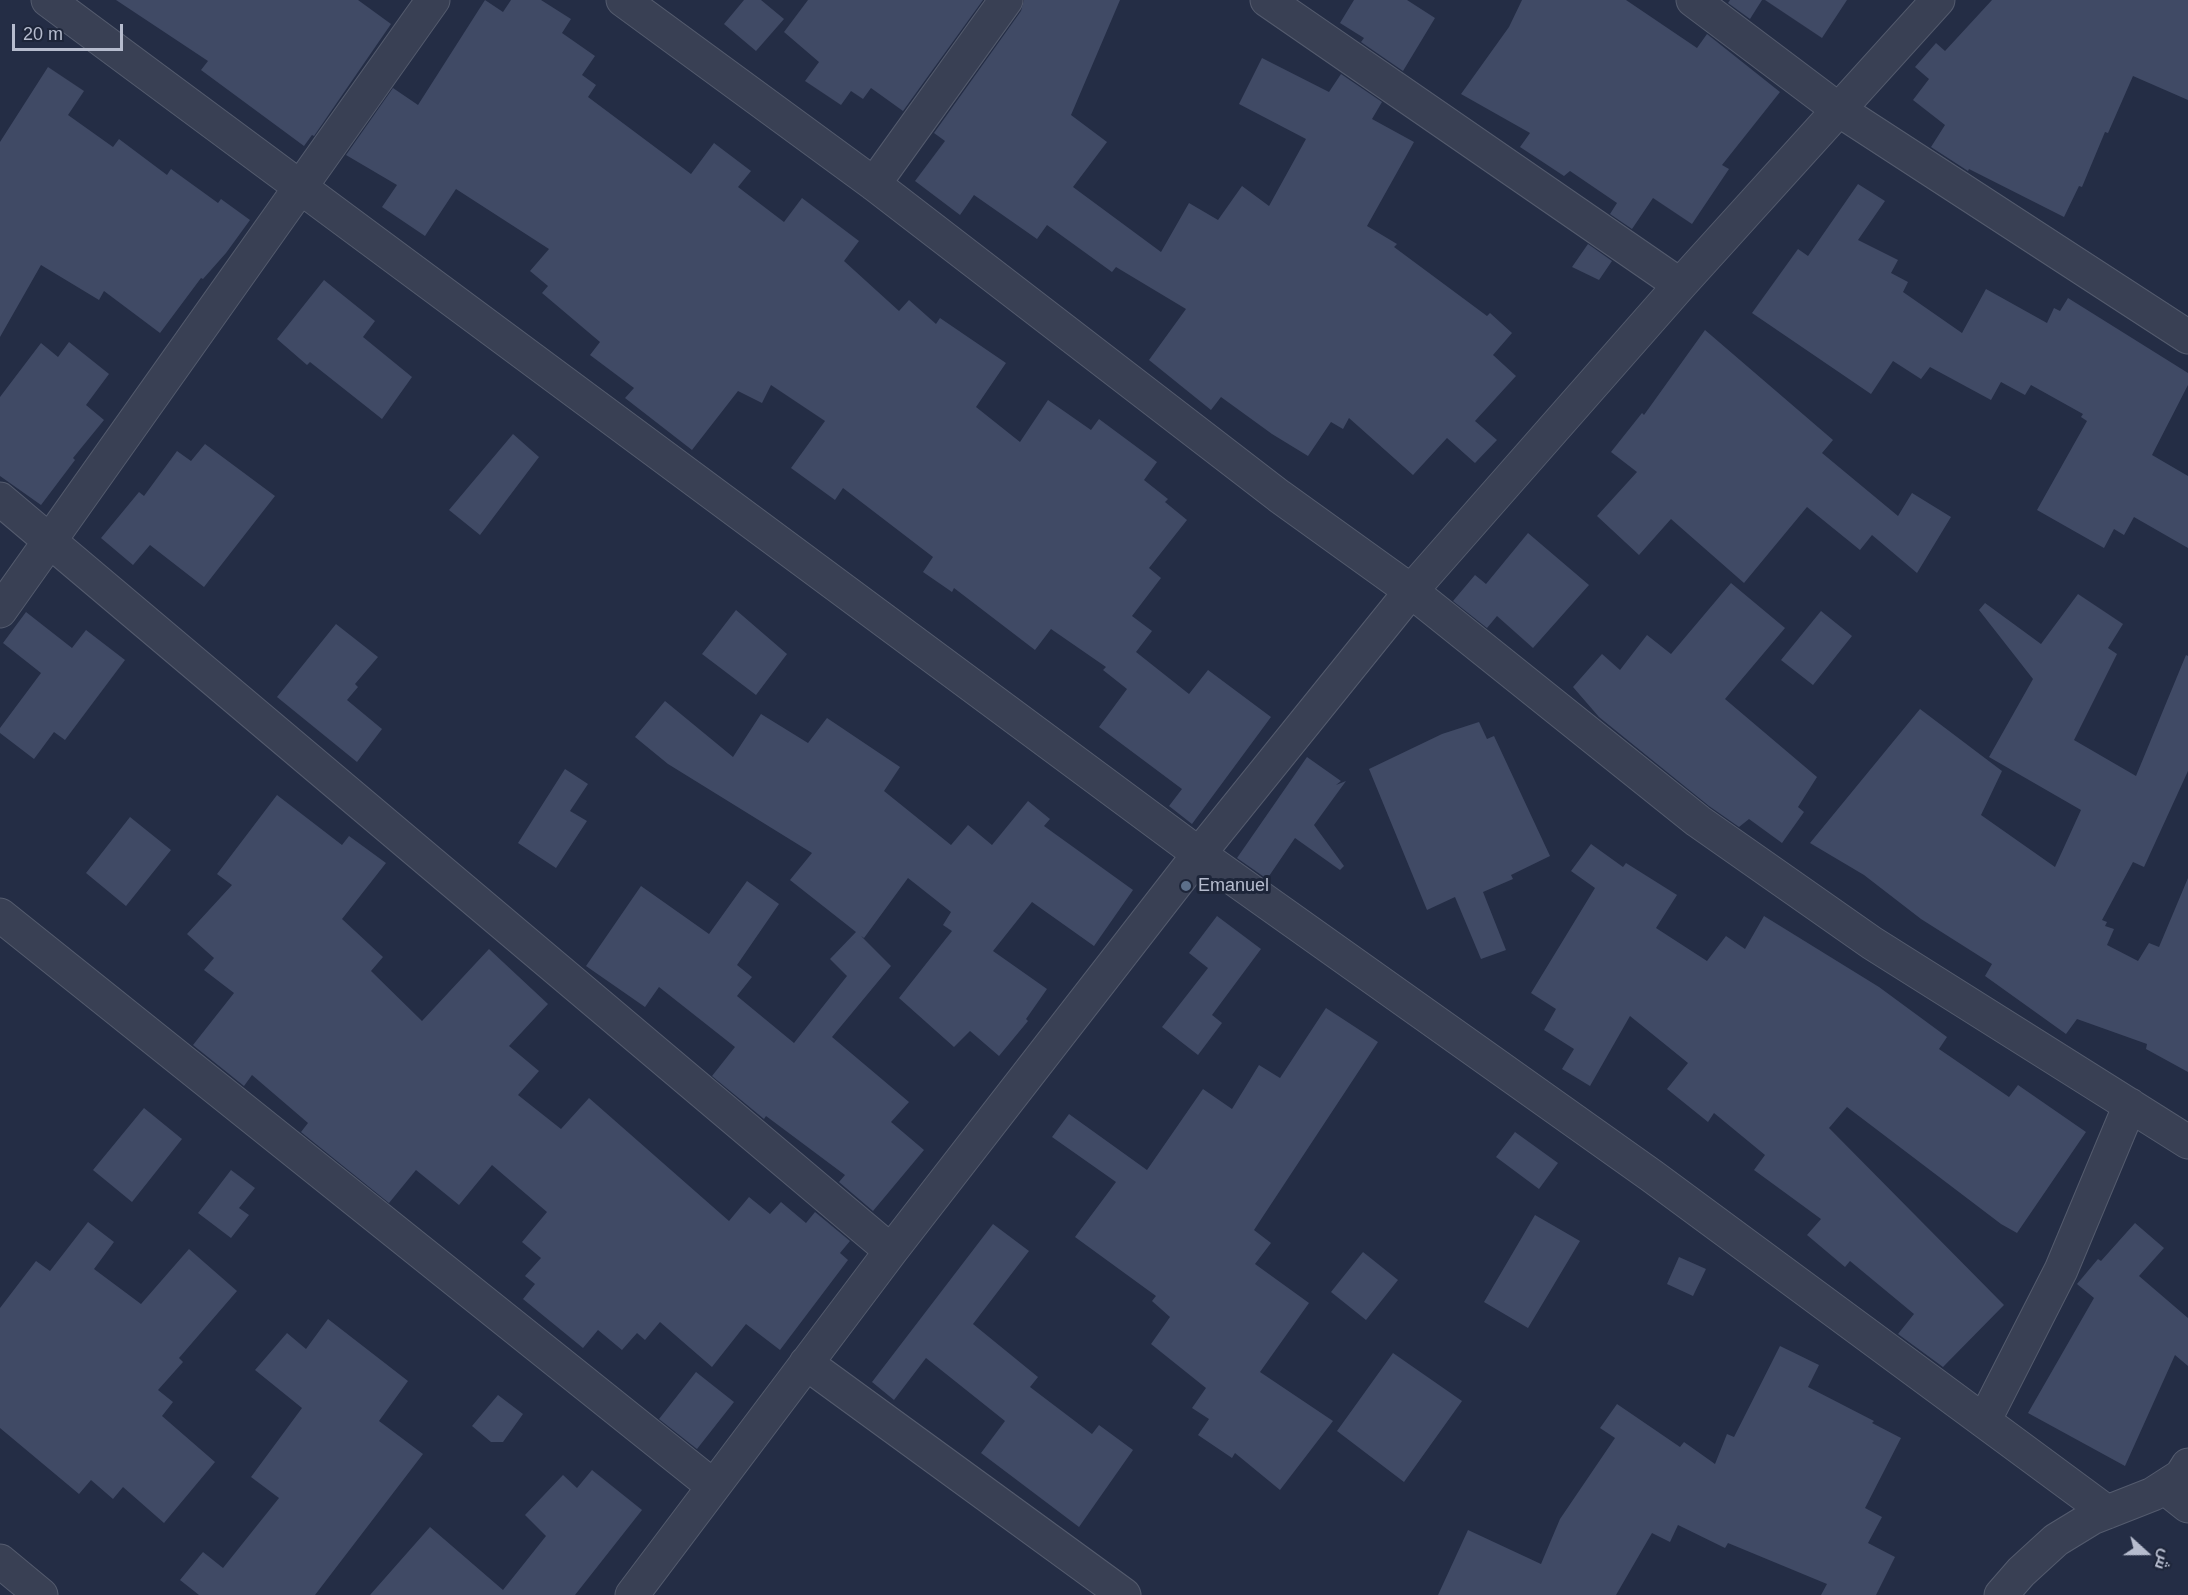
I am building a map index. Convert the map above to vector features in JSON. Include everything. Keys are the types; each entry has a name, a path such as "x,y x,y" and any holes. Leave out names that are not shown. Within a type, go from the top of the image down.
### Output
{"street":[{"path":"48,0 1199,854 1652,1176 2107,1512"},
{"path":"0,610 51,542 433,0"},
{"path":"623,0 874,184 1279,496 1411,591 1716,834 1872,943 2188,1142"},
{"path":"874,184 1006,0"},
{"path":"1267,0 1680,285"},
{"path":"1693,0 1839,110 2188,337"},
{"path":"632,1595 891,1251 1199,854 1411,591 1680,285 1938,0"},
{"path":"0,499 891,1251"},
{"path":"0,915 713,1486"},
{"path":"1984,1421 2061,1270 2130,1105"},
{"path":"807,1363 1124,1595"},
{"path":"2001,1595 2021,1572 2056,1540 2107,1512 2176,1496 2181,1476 2188,1465"},
{"path":"0,1561 41,1595"}],"building":[{"path":"116,0 358,0 391,24 314,136 312,135 304,146 201,70 208,61"},
{"path":"485,0 503,12 511,0 541,0 571,19 562,33 595,56 582,75 596,85 588,97 691,174 714,143 751,171 738,187 784,222 802,198 859,241 844,261 899,311 909,300 936,324 940,318 1006,363 976,407 1020,442 1048,400 1091,430 1099,419 1157,462 1144,480 1168,499 1165,502 1187,520 1149,568 1161,578 1132,616 1152,631 1136,652 1189,694 1208,670 1271,717 1192,824 1169,806 1182,789 1099,727 1127,689 1103,670 1106,667 1051,629 1035,650 954,588 952,592 923,572 933,557 843,488 835,500 791,468 825,421 771,385 762,403 738,391 692,450 625,398 634,388 590,355 600,342 542,293 548,286 530,271 549,249 456,189 425,236 382,207 397,185 346,155 393,88 418,105"},
{"path":"744,0 761,0 784,19 756,51 724,24"},
{"path":"808,0 983,0 903,111 871,88 863,99 851,91 841,105 805,81 819,62 784,32"},
{"path":"1024,0 1120,0 1071,115 1107,142 1073,187 1161,252 1189,203 1218,220 1242,186 1269,206 1306,139 1239,104 1262,58 1329,92 1341,74 1382,102 1372,119 1414,142 1367,226 1397,244 1394,247 1487,316 1490,313 1512,333 1493,355 1516,376 1475,421 1497,440 1475,463 1447,438 1413,475 1349,418 1343,429 1331,422 1308,456 1272,434 1221,397 1211,410 1149,360 1186,309 1116,267 1112,272 1047,225 1037,239 974,195 960,215 915,181 945,141 934,133 1021,11"},
{"path":"1354,0 1407,0 1435,18 1403,71 1361,42 1364,38 1340,23"},
{"path":"1522,0 1626,0 1697,48 1707,34 1780,92 1722,165 1729,169 1692,224 1653,198 1632,229 1610,214 1617,203 1570,171 1564,176 1520,147 1530,133 1461,94 1509,27"},
{"path":"1730,0 1762,0 1750,19 1728,3"},
{"path":"1765,0 1847,0 1822,38"},
{"path":"1992,0 2188,0 2188,100 2133,76 2108,133 2105,132 2082,187 2079,186 2064,217 1969,169 1968,171 1931,147 1945,125 1913,100 1929,79 1915,67 1936,43 1945,51"},
{"path":"48,67 84,91 68,115 113,147 119,139 167,175 171,169 218,203 221,199 250,220 226,253 203,279 201,278 160,333 104,291 99,300 41,265 0,337 0,142"},
{"path":"1858,184 1885,201 1858,240 1898,260 1891,273 1908,282 1903,292 1962,333 1986,289 2047,323 2054,308 2060,311 2068,298 2188,373 2188,385 2152,455 2188,476 2188,548 2134,517 2124,535 2114,529 2104,548 2037,510 2087,421 2081,417 2083,414 2031,385 2025,395 2001,382 1991,400 1930,367 1921,379 1893,361 1871,394 1752,313 1798,249 1808,256"},
{"path":"1588,244 1612,261 1599,280 1572,267"},
{"path":"324,280 375,321 363,337 412,377 382,419 310,362 307,365 277,339"},
{"path":"1705,330 1833,440 1822,453 1898,516 1912,493 1951,517 1917,573 1872,535 1860,550 1807,507 1744,583 1671,519 1639,555 1597,516 1637,472 1611,452 1642,413 1644,415"},
{"path":"69,342 109,374 86,405 104,420 73,458 75,460 41,505 0,476 0,397 41,343 58,357"},
{"path":"513,434 539,457 480,535 449,510"},
{"path":"205,444 275,496 204,587 150,545 133,565 101,538 139,492 144,496 177,451 191,461"},
{"path":"1528,533 1589,585 1533,648 1497,616 1487,628 1453,601 1475,575 1486,584"},
{"path":"1731,583 1785,628 1725,699 1817,777 1798,807 1804,812 1782,843 1749,819 1739,827 1709,806 1599,717 1573,687 1602,654 1620,670 1647,635 1671,654"},
{"path":"2078,594 2123,624 2108,648 2117,654 2074,740 2136,776 2186,655 2188,656 2188,771 2144,867 2133,862 2102,920 2107,922 2105,926 2114,929 2107,945 2138,961 2149,943 2159,947 2188,878 2188,1072 2146,1049 2147,1044 2077,1019 2066,1034 1985,976 1992,964 1921,919 1864,875 1810,843 1920,709 2002,771 1981,815 2055,867 2081,810 1989,757 2033,679 1979,610 1985,603 2041,644"},
{"path":"736,610 787,654 756,695 702,654"},
{"path":"1821,611 1852,636 1813,685 1781,660"},
{"path":"26,612 72,648 86,630 125,660 65,740 54,732 34,759 0,733 0,728 41,673 3,643"},
{"path":"336,624 378,657 355,684 358,687 347,700 382,729 357,762 277,697"},
{"path":"665,701 733,757 761,714 808,743 827,718 900,767 884,791 951,845 968,825 992,845 1028,801 1050,819 1044,826 1133,890 1094,946 1032,902 993,951 1047,989 1026,1019 1028,1021 999,1056 970,1031 954,1047 899,998 952,931 943,925 951,912 908,878 864,938 861,936 891,966 832,1037 909,1102 891,1122 924,1150 873,1211 839,1182 845,1175 766,1116 764,1119 712,1076 735,1047 659,987 645,1007 586,966 641,886 709,934 747,881 779,904 737,965 752,977 737,996 794,1043 847,976 830,959 856,932 790,880 812,853 668,764 635,737"},
{"path":"1479,722 1487,739 1494,736 1550,856 1511,875 1513,879 1483,892 1506,950 1481,959 1455,897 1427,910 1369,769 1442,734"},
{"path":"1307,757 1341,781 1336,785 1346,781 1314,825 1344,866 1340,870 1295,838 1267,879 1237,858"},
{"path":"565,769 588,784 570,811 587,821 556,868 518,843"},
{"path":"277,795 342,845 349,836 386,863 342,919 383,957 371,971 422,1021 489,949 548,1004 509,1046 539,1071 518,1095 561,1129 589,1098 729,1221 749,1197 770,1214 781,1202 806,1223 815,1212 850,1241 840,1253 848,1260 780,1350 746,1324 712,1367 660,1322 645,1340 637,1333 622,1350 598,1330 583,1348 523,1299 535,1284 525,1276 541,1258 522,1242 547,1212 492,1165 459,1205 416,1170 389,1203 301,1132 308,1123 252,1075 244,1086 193,1045 234,993 204,970 214,958 187,934 232,885 217,874"},
{"path":"130,817 171,850 126,906 86,873"},
{"path":"1591,844 1623,867 1626,863 1677,895 1656,928 1707,961 1726,936 1745,949 1764,916 1879,987 1947,1037 1939,1049 2009,1097 2018,1085 2086,1132 2017,1233 2001,1224 1847,1107 1829,1128 2004,1305 1943,1367 1898,1334 1914,1314 1850,1261 1845,1267 1807,1235 1821,1219 1754,1170 1765,1155 1714,1113 1708,1122 1667,1089 1688,1063 1630,1016 1590,1086 1562,1069 1574,1049 1544,1030 1556,1009 1531,993 1595,888 1571,871"},
{"path":"1217,916 1261,949 1212,1015 1222,1023 1198,1055 1162,1027 1208,968 1189,953"},
{"path":"1326,1008 1378,1042 1254,1230 1271,1243 1255,1264 1309,1303 1260,1372 1333,1421 1280,1490 1235,1453 1232,1458 1198,1435 1209,1419 1192,1408 1206,1388 1151,1344 1170,1317 1152,1301 1156,1296 1075,1237 1116,1182 1052,1137 1069,1114 1147,1170 1203,1089 1232,1109 1259,1065 1280,1078"},
{"path":"144,1108 182,1139 132,1202 93,1170"},
{"path":"1515,1132 1558,1163 1539,1189 1496,1157"},
{"path":"231,1170 255,1188 239,1208 249,1215 231,1238 198,1213"},
{"path":"1535,1215 1580,1241 1528,1328 1484,1302"},
{"path":"88,1222 114,1242 94,1269 141,1304 189,1249 237,1291 179,1358 183,1362 158,1390 173,1402 162,1416 215,1462 164,1523 123,1487 113,1499 91,1480 79,1494 0,1428 0,1308 36,1261 50,1271"},
{"path":"2135,1223 2164,1248 2139,1276 2188,1318 2188,1366 2175,1355 2125,1466 2028,1413 2094,1298 2077,1284 2098,1259 2101,1261"},
{"path":"993,1224 1029,1251 973,1324 1038,1377 1030,1387 1092,1434 1099,1425 1133,1450 1079,1527 981,1453 1005,1421 926,1358 894,1400 872,1382"},
{"path":"1363,1252 1398,1280 1366,1320 1331,1292"},
{"path":"1679,1257 1706,1269 1693,1296 1667,1284"},
{"path":"328,1319 408,1381 379,1421 423,1454 315,1595 199,1595 180,1580 203,1552 223,1568 279,1498 251,1477 302,1408 255,1370 287,1333 306,1349"},
{"path":"1780,1346 1819,1365 1808,1387 1874,1421 1872,1423 1901,1438 1865,1508 1882,1517 1868,1543 1895,1557 1876,1595 1821,1595 1827,1584 1728,1543 1725,1548 1678,1525 1670,1542 1652,1533 1616,1595 1438,1595 1468,1530 1541,1564 1560,1519 1615,1438 1600,1428 1617,1404 1680,1447 1684,1442 1715,1464 1727,1434 1734,1437"},
{"path":"1393,1353 1462,1401 1404,1482 1337,1431"},
{"path":"696,1372 734,1402 697,1449 659,1419"},
{"path":"498,1395 523,1414 503,1442 491,1442 472,1426"},
{"path":"592,1470 642,1510 575,1595 370,1595 430,1527 503,1590 546,1536 525,1515 563,1475 577,1488"}],"place":[{"name":"Emanuel","path":"1186,886"}]}
